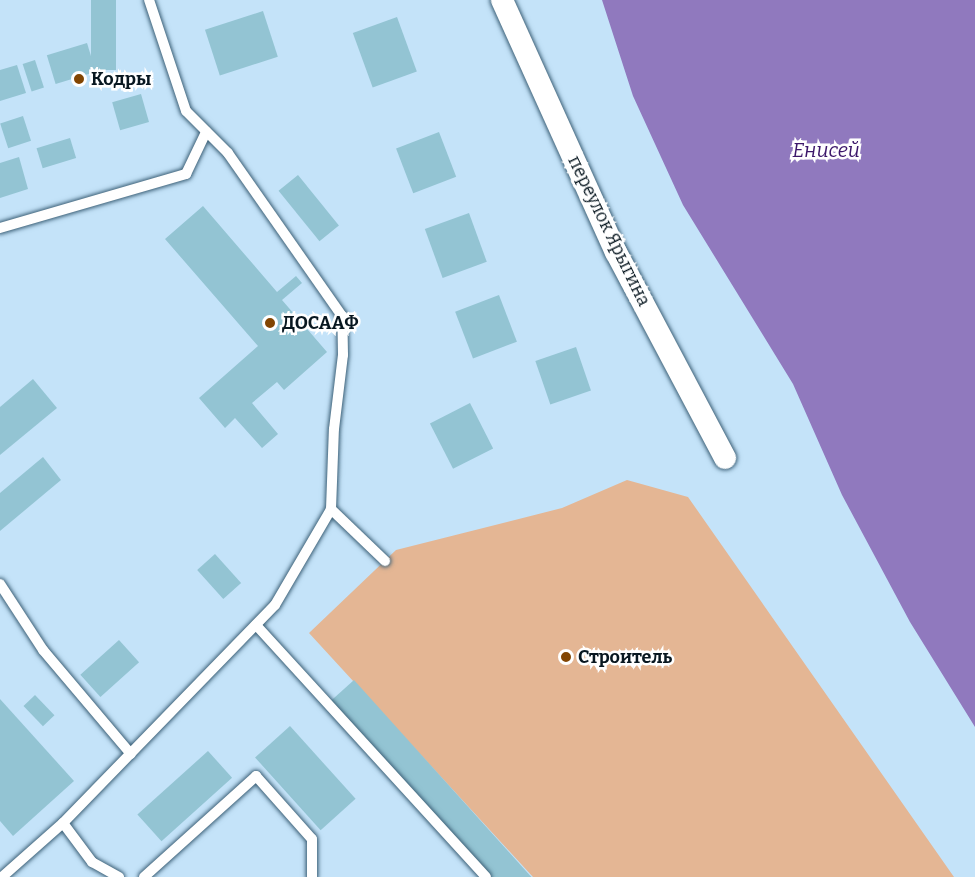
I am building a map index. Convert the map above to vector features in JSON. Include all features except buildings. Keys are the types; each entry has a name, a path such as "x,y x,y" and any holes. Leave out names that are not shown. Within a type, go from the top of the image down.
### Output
{"street":[{"name":"переулок Ярыгина","path":"502,0 616,252 725,458"}],"lane":[{"path":"2,877 63,823 275,605 331,509 334,429 343,355 342,316 228,153 186,111 149,0"},
{"path":"0,228 186,174 206,132"},
{"path":"331,509 385,561"},
{"path":"0,584 43,650 131,754"},
{"path":"256,625 486,877"},
{"path":"144,877 256,776 312,839 312,877"},
{"path":"63,823 92,862 120,877"}],"shaded area":[{"name":"Строитель","path":"627,480 688,497 954,877 533,877 309,633 396,550 562,508"}],"water":[{"name":"Енисей","path":"602,0 975,0 975,727 910,622 842,495 793,384 683,205 633,96"}],"place":[{"name":"Кодры","path":"79,79"},
{"name":"ДОСААФ","path":"270,323"},
{"name":"Строитель","path":"566,657"}]}
